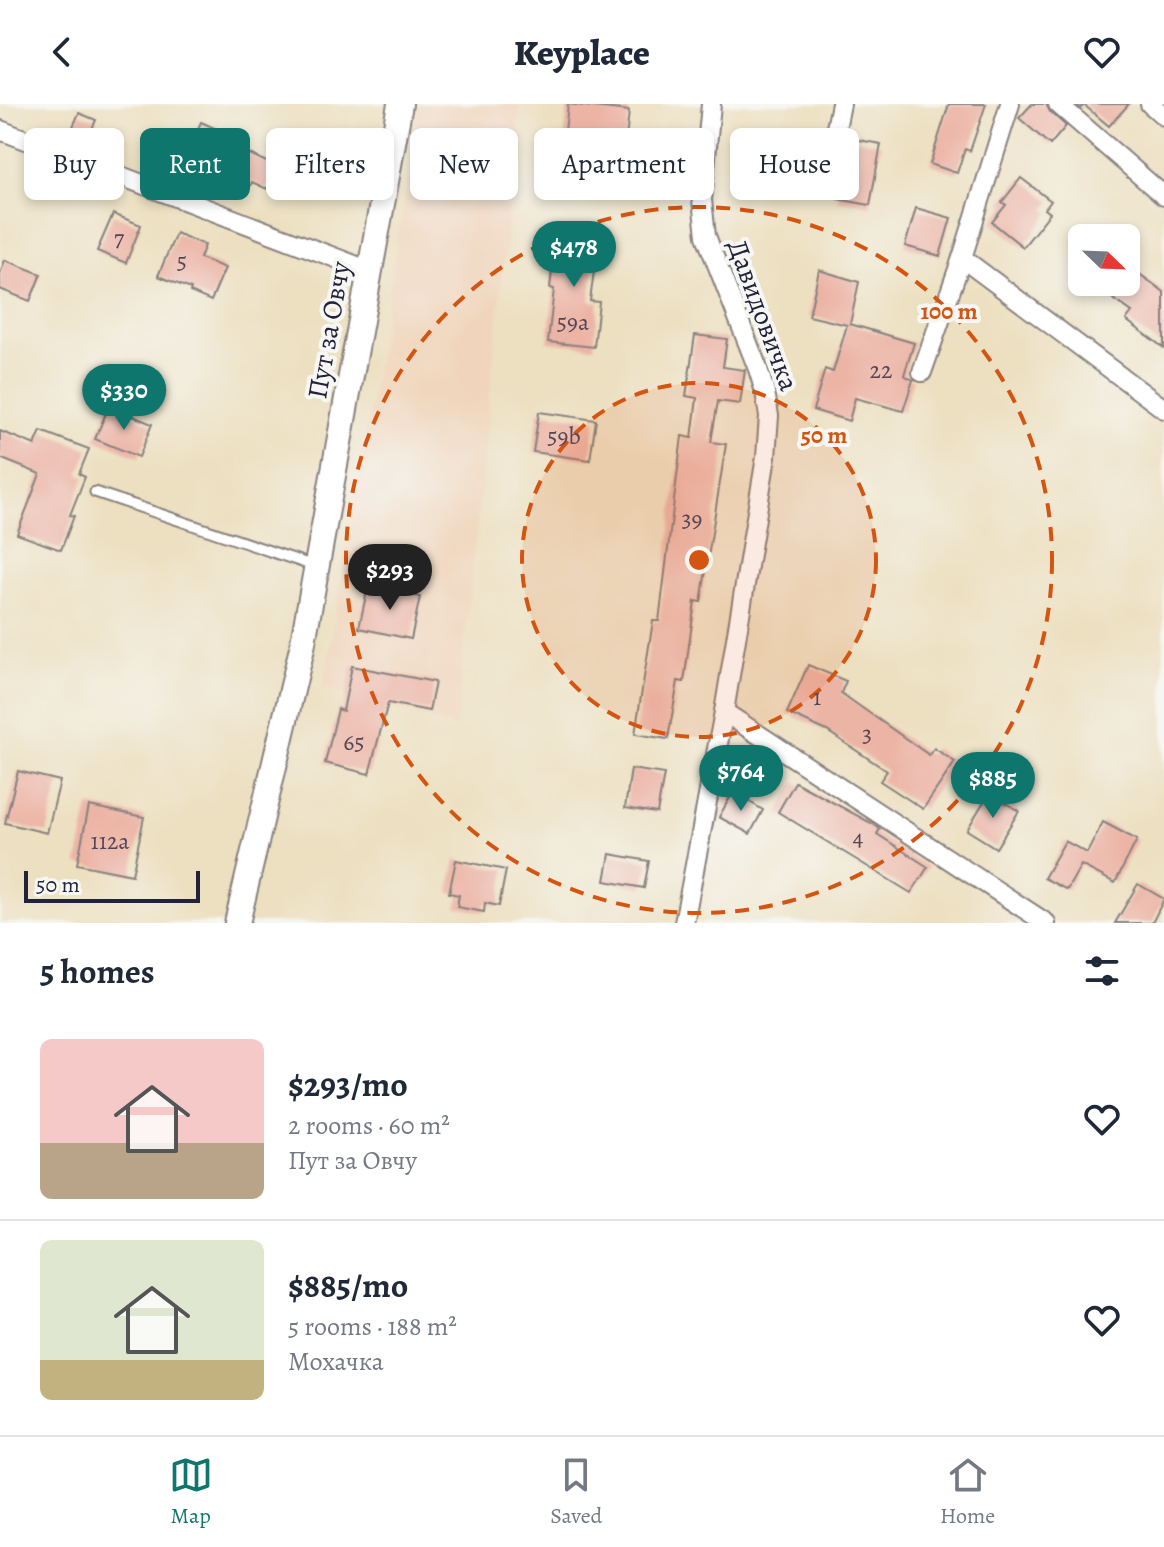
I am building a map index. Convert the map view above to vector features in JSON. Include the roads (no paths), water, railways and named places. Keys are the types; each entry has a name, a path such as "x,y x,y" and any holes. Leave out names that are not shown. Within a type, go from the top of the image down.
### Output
{"street":[{"name":"Пут за Овчу","path":"237,923 302,648 400,104"},
{"name":"Давидовичка","path":"684,923 724,712 762,481 769,416 758,369 706,236 702,200 711,104"},
{"path":"836,128 841,104"},
{"path":"922,372 962,258 1010,104"},
{"path":"1058,104 1164,196"},
{"path":"1150,104 1164,116"},
{"path":"0,130 370,271"},
{"path":"962,258 1164,409"},
{"path":"724,712 1046,923"}],"lane":[{"path":"95,492 317,567"}]}
